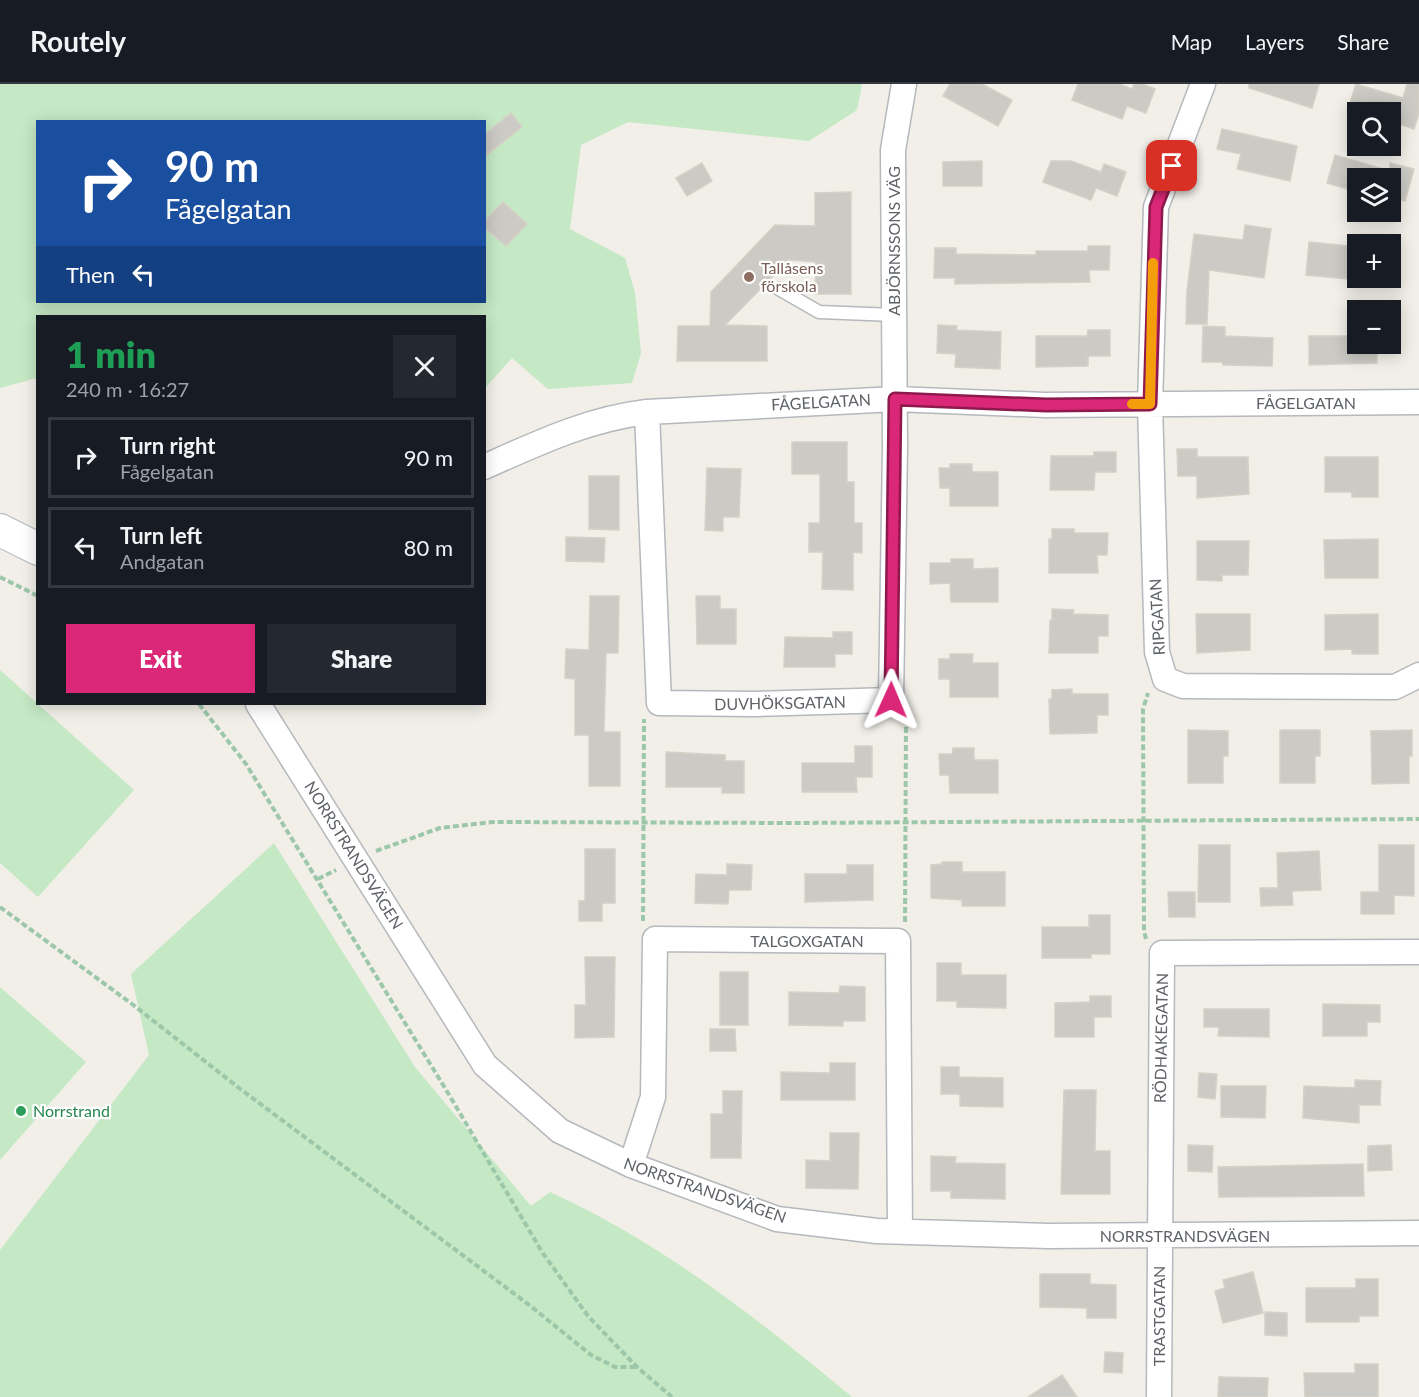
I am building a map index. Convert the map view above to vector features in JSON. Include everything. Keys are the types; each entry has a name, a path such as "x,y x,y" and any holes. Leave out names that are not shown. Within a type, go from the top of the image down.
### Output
{"street":[{"name":"ABJÖRNSSONS VÄG","path":"895,399 893,150 904,84"},
{"name":"RIPGATAN","path":"1203,84 1156,207 1150,404 1157,652 1165,679 1184,686 1395,687 1419,675"},
{"name":"FÅGELGATAN","path":"486,466 557,434 615,416 647,412 895,399 1046,405 1419,402"},
{"path":"891,700 895,399"},
{"path":"647,412 659,703"},
{"path":"0,530 36,548"},
{"name":"DUVHÖKSGATAN","path":"659,703 754,704 891,700"},
{"name":"NORRSTRANDSVÄGEN","path":"259,705 485,1065 560,1131 631,1165 777,1219 900,1231 1048,1236 1419,1233"},
{"path":"631,1165 653,1097 655,939"},
{"name":"TALGOXGATAN","path":"655,939 898,941"},
{"path":"898,941 900,1231"},
{"name":"RÖDHAKEGATAN","path":"1159,1236 1162,953 1419,952"},
{"name":"TRASTGATAN","path":"1159,1236 1159,1397"}],"lane":[{"path":"779,289 819,312 894,315"}],"path":[{"path":"0,577 36,595"},
{"path":"1162,953 1148,943 1144,931 1142,820 1144,699 1165,679"},
{"path":"891,700 906,716 905,924 898,941"},
{"path":"655,939 643,926 644,717 659,703"},
{"path":"200,705 246,764 318,879 542,1252 588,1316 637,1367 672,1397"},
{"path":"318,879 409,837 454,826 537,821 1419,819"},
{"path":"0,907 528,1304 591,1355 615,1367 637,1367"}],"green space":[{"path":"0,84 862,84 857,110 809,141 628,122 581,145 570,229 625,258 635,293 641,353 632,383 548,389 512,358 486,387 486,315 36,315 36,378 0,388"},
{"path":"0,670 36,702 36,705 39,705 134,790 38,897 0,863"},
{"path":"274,843 415,1067 531,1206 550,1192 631,1235 708,1284 745,1311 852,1397 0,1397 0,1250 149,1055 131,974"},
{"name":"Norrstrand","path":"0,987 86,1062 0,1160"}],"building":[{"path":"950,84 982,84 1012,100 998,126 943,96"},
{"path":"1078,84 1119,84 1132,89 1134,84 1142,84 1155,89 1146,113 1127,106 1122,119 1072,100"},
{"path":"1249,84 1319,84 1312,108 1249,88"},
{"path":"1356,84 1403,98 1407,84 1419,84 1419,113 1414,129 1401,125 1401,102 1350,102"},
{"path":"511,113 522,127 486,155 486,133"},
{"path":"1222,129 1297,146 1290,181 1237,169 1241,154 1217,149"},
{"path":"1335,155 1380,168 1347,168 1347,189 1327,183"},
{"path":"982,161 982,186 943,186 943,162"},
{"path":"1051,161 1071,161 1101,172 1104,164 1126,172 1117,196 1096,188 1091,200 1043,182"},
{"path":"702,163 712,181 687,196 676,178"},
{"path":"1390,163 1414,169 1405,201 1401,200 1401,168 1390,168"},
{"name":"Tallåsens förskola","path":"851,192 851,294 815,294 816,262 789,260 725,325 767,326 767,361 677,361 678,326 710,326 711,292 775,225 815,226 815,193"},
{"path":"503,202 527,224 506,246 486,229 486,220"},
{"path":"1245,225 1271,229 1264,278 1209,270 1207,324 1186,324 1187,291 1194,234 1243,240"},
{"path":"1309,242 1347,246 1347,279 1306,275"},
{"path":"1088,246 1110,246 1109,270 1089,270 1090,282 955,284 955,278 934,278 935,248 956,248 956,254 1036,255 1036,251 1088,251"},
{"path":"938,325 957,326 956,330 1001,332 1000,369 955,367 956,354 937,353"},
{"path":"1203,326 1225,327 1225,336 1273,338 1272,366 1202,362"},
{"path":"1088,330 1110,330 1110,356 1088,356 1088,366 1036,367 1036,336 1087,336"},
{"path":"1309,336 1347,336 1347,354 1377,354 1377,363 1309,365"},
{"path":"792,442 847,442 847,482 854,482 854,523 862,523 862,553 853,552 853,590 822,589 823,552 809,552 809,523 820,523 820,474 792,474"},
{"path":"1177,449 1197,449 1197,457 1248,457 1249,494 1197,498 1197,476 1178,476"},
{"path":"1094,452 1116,452 1116,472 1095,472 1094,490 1050,490 1051,456 1094,456"},
{"path":"1325,457 1378,457 1378,497 1352,497 1352,492 1325,492"},
{"path":"950,464 972,464 972,472 998,472 998,506 950,506 950,488 940,488 939,468 950,468"},
{"path":"707,468 741,469 739,517 723,517 723,531 705,530"},
{"path":"589,476 619,476 619,530 589,529"},
{"path":"1052,529 1074,529 1074,533 1108,533 1107,555 1097,555 1098,573 1049,573 1049,539 1052,539"},
{"path":"566,537 605,538 604,562 566,561"},
{"path":"1378,539 1378,578 1325,578 1324,540"},
{"path":"1197,541 1249,541 1248,575 1222,575 1222,581 1197,580"},
{"path":"951,559 973,559 973,569 998,568 998,602 951,602 950,583 930,584 930,563 951,563"},
{"path":"590,596 619,596 618,653 606,653 604,732 620,732 620,786 589,786 589,735 575,735 575,679 565,678 566,649 589,650"},
{"path":"696,596 720,596 720,609 736,609 736,644 697,644"},
{"path":"1052,609 1074,610 1073,614 1108,615 1108,636 1098,636 1098,653 1049,653"},
{"path":"1196,614 1250,614 1250,650 1197,653"},
{"path":"1378,614 1378,654 1352,654 1352,649 1325,650 1325,615"},
{"path":"833,632 852,632 852,654 835,654 835,667 784,667 785,637 833,638"},
{"path":"950,654 973,654 972,663 998,663 998,697 950,697 950,679 939,679 939,659 950,659"},
{"path":"1072,689 1072,694 1108,694 1108,715 1097,715 1097,733 1050,734 1049,699 1052,699 1052,690"},
{"path":"1188,730 1228,731 1228,756 1223,756 1223,783 1188,783"},
{"path":"1280,730 1320,730 1320,756 1315,756 1315,783 1280,783"},
{"path":"1412,730 1409,783 1372,784 1371,731"},
{"path":"855,746 872,746 872,777 856,777 857,792 802,792 802,763 855,763"},
{"path":"953,748 974,748 974,760 998,760 998,793 950,793 949,775 940,775 939,754 952,754"},
{"path":"666,752 725,755 725,761 744,761 744,793 722,793 722,787 666,787"},
{"path":"1199,845 1230,845 1230,902 1198,902"},
{"path":"1379,845 1414,845 1414,896 1394,895 1394,914 1361,914 1361,892 1379,892"},
{"path":"585,849 615,849 615,903 602,903 602,921 579,921 579,901 585,901"},
{"path":"1319,851 1321,890 1292,891 1293,905 1261,906 1260,888 1278,888 1277,853"},
{"path":"942,862 962,862 962,872 1005,872 1005,906 962,906 962,900 931,898 931,865 942,864"},
{"path":"727,864 752,865 751,890 729,890 728,904 695,903 696,874 727,875"},
{"path":"847,865 873,865 873,900 805,902 805,874 847,874"},
{"path":"1168,892 1195,892 1195,917 1169,917"},
{"path":"1089,915 1110,915 1110,954 1091,954 1091,958 1042,958 1042,927 1089,927"},
{"path":"585,957 615,957 614,1037 575,1038 575,1005 586,1005"},
{"path":"937,963 961,963 961,975 1006,975 1006,1008 957,1007 957,1001 937,1001"},
{"path":"720,972 748,972 748,1025 720,1025"},
{"path":"840,986 865,987 865,1021 843,1021 843,1026 789,1025 789,992 839,993"},
{"path":"1090,996 1111,996 1111,1017 1094,1017 1094,1037 1055,1037 1055,1003 1090,1002"},
{"path":"1323,1004 1380,1005 1380,1022 1367,1022 1367,1036 1323,1036"},
{"path":"1204,1009 1269,1009 1269,1037 1218,1036 1219,1027 1204,1027"},
{"path":"710,1029 735,1029 736,1051 710,1051"},
{"path":"830,1063 855,1063 855,1100 781,1100 781,1072 830,1073"},
{"path":"941,1067 959,1067 959,1077 1003,1078 1003,1107 960,1106 960,1094 941,1094"},
{"path":"1199,1073 1217,1074 1215,1099 1198,1097"},
{"path":"1355,1080 1381,1081 1380,1105 1359,1105 1359,1123 1303,1118 1304,1086 1355,1088"},
{"path":"1221,1086 1266,1086 1265,1118 1221,1117"},
{"path":"1064,1090 1096,1090 1095,1151 1110,1151 1110,1194 1061,1194"},
{"path":"723,1091 742,1091 741,1158 711,1158 711,1114 723,1114"},
{"path":"830,1133 859,1133 858,1189 806,1188 806,1160 830,1161"},
{"path":"1188,1145 1213,1146 1212,1172 1188,1171"},
{"path":"1391,1145 1392,1170 1368,1171 1368,1146"},
{"path":"931,1156 956,1157 955,1163 1005,1164 1005,1199 951,1198 951,1191 931,1191"},
{"path":"1363,1164 1364,1196 1219,1197 1218,1167"},
{"path":"1253,1272 1263,1313 1223,1323 1215,1291 1225,1288 1223,1280"},
{"path":"1040,1274 1090,1274 1090,1284 1116,1285 1116,1318 1087,1318 1087,1308 1040,1307"},
{"path":"1356,1279 1378,1279 1378,1316 1359,1316 1359,1322 1306,1322 1306,1288 1356,1288"},
{"path":"1265,1312 1287,1313 1287,1336 1265,1335"},
{"path":"1105,1352 1123,1353 1122,1373 1104,1372"},
{"path":"1355,1364 1378,1364 1378,1397 1305,1397 1304,1373 1355,1373"},
{"path":"1062,1375 1077,1397 1028,1397"},
{"path":"1219,1377 1268,1378 1267,1397 1218,1397"}],"slow traffic":[{"path":"1132,404 1150,404 1153,263"}],"place":[{"name":"Tallåsens förskola","path":"749,277"},
{"name":"Norrstrand","path":"21,1111"}],"route":[{"path":"891,700 895,399 1046,405 1150,404 1156,207 1172,166"}]}
